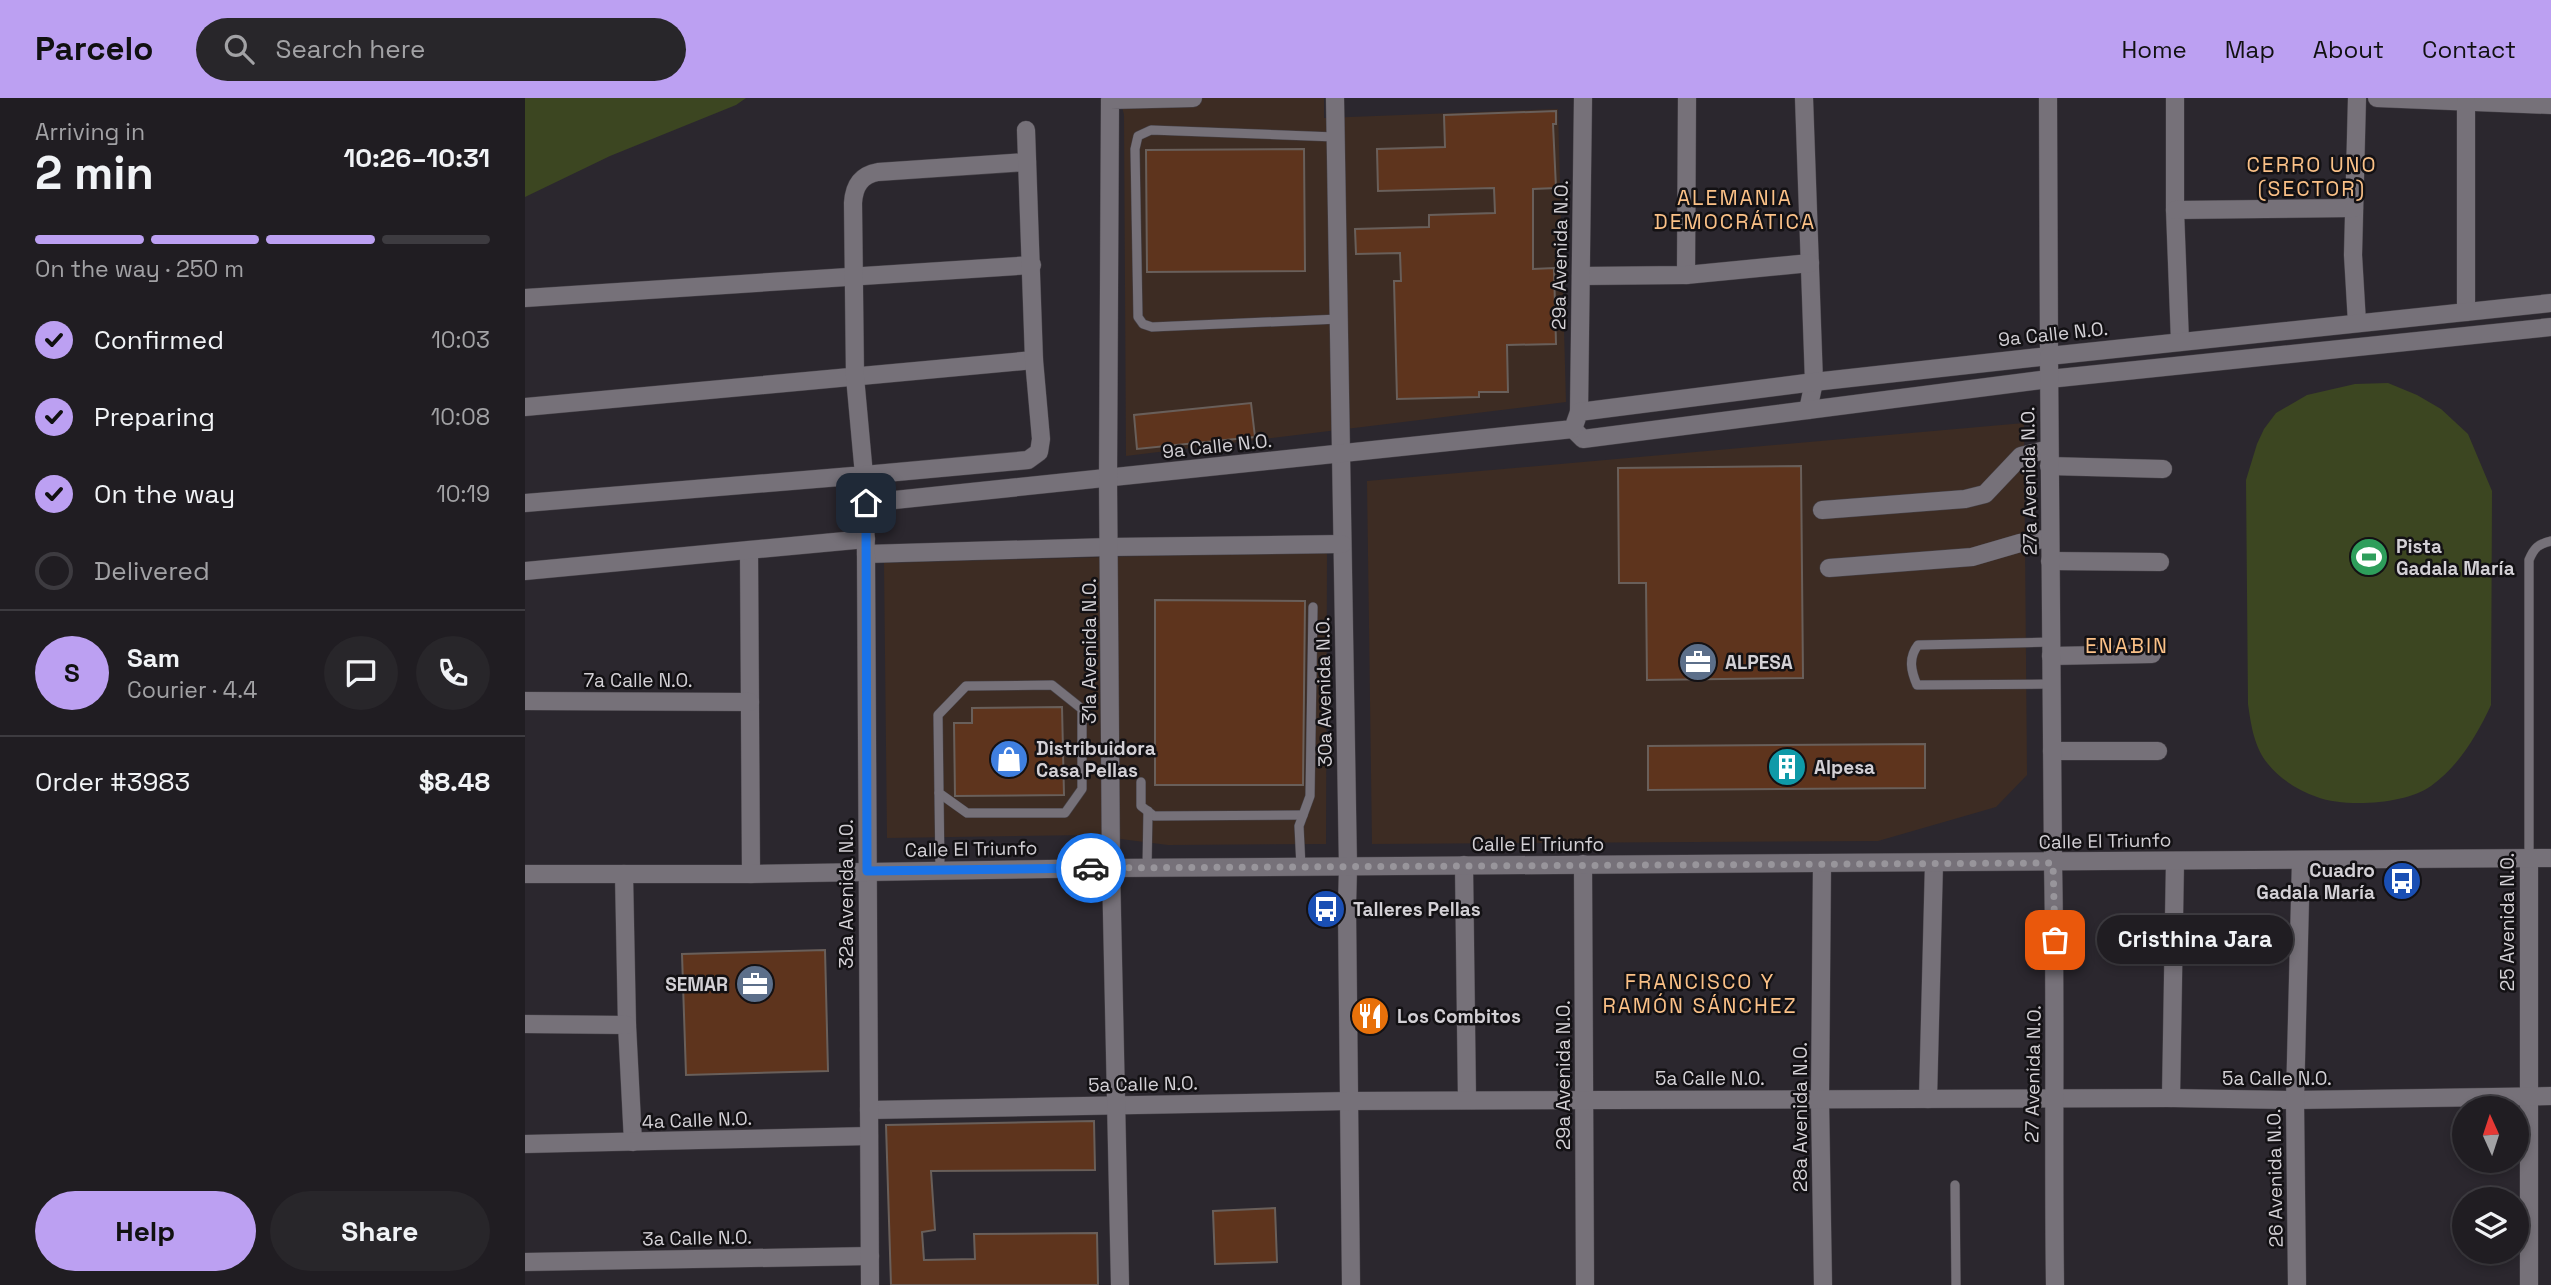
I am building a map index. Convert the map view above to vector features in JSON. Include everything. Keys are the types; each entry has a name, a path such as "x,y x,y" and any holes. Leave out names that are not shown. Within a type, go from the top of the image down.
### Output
{"street":[{"path":"1110,99 1193,98"},
{"name":"30a Avenida N.O.","path":"1335,98 1348,867 1351,1285"},
{"name":"29a Avenida N.O.","path":"1579,412 1583,98"},
{"path":"1686,275 1688,98"},
{"path":"1804,98 1814,382 1808,410"},
{"name":"27a Avenida N.O.","path":"2048,98 2053,863"},
{"path":"2175,98 2175,209 2180,342"},
{"path":"2357,98 2353,255 2357,323"},
{"path":"2377,98 2551,105"},
{"name":"31a Avenida N.O.","path":"1110,99 1108,479 1111,868 1119,1285"},
{"path":"2466,102 2466,312"},
{"path":"525,503 1028,460 1038,452 1041,439 1034,360 1026,130"},
{"name":"32a Avenida N.O.","path":"870,1285 866,503 855,377 854,193 858,183 869,174 1027,162"},
{"path":"2175,209 2354,208"},
{"path":"1581,276 1686,275 1810,263"},
{"path":"525,298 1032,265"},
{"name":"9a Calle N.O.","path":"1579,412 1814,382 2551,303"},
{"name":"9a Calle N.O.","path":"866,503 1573,429 1583,439 2049,379 2551,327"},
{"path":"525,407 1034,360"},
{"path":"1573,429 1579,412"},
{"path":"1822,510 1985,494 2021,456 2163,469"},
{"path":"1829,568 1972,557 2020,542 2050,538"},
{"path":"525,571 748,550 1342,544"},
{"path":"748,550 751,874"},
{"path":"2050,561 2160,562"},
{"path":"2051,649 2152,654"},
{"name":"7a Calle N.O.","path":"525,701 750,702"},
{"path":"2052,751 2158,751"},
{"name":"25 Avenida N.O.","path":"2528,1096 2529,858"},
{"name":"Calle El Triunfo","path":"525,874 2551,858"},
{"name":"26 Avenida N.O.","path":"2297,1285 2295,1100 2301,860"},
{"path":"2171,1098 2175,861"},
{"path":"1928,1098 1934,863"},
{"name":"27 Avenida N.O.","path":"2053,863 2055,1285"},
{"name":"29a Avenida N.O.","path":"1583,864 1585,1285"},
{"name":"28a Avenida N.O.","path":"1822,864 1820,1099 1823,1285"},
{"path":"1464,865 1467,1100"},
{"path":"624,874 633,1142"},
{"path":"525,1024 627,1025"},
{"name":"5a Calle N.O.","path":"2529,1096 2551,1096"},
{"name":"5a Calle N.O.","path":"869,1110 1584,1099 2295,1100 2452,1097"},
{"name":"4a Calle N.O.","path":"525,1144 869,1136"},
{"name":"25 Avenida N.O.","path":"2528,1173 2529,1285"},
{"name":"3a Calle N.O.","path":"525,1262 870,1256"}],"lane":[{"path":"1335,137 1151,130 1138,136 1135,163 1138,317 1143,324 1152,327 1339,319"},
{"name":"25 Avenida N.O.","path":"2529,858 2529,560 2539,544 2551,541"},
{"path":"1301,867 1299,825 1310,796 1313,607"},
{"path":"2051,649 1919,645 1913,652 1911,671 1917,685 2051,684"},
{"path":"939,793 967,813 1065,813 1082,789 1082,709 1052,685 966,686 938,715 939,793 940,870"},
{"path":"1141,782 1141,806 1154,816 1303,815"},
{"path":"1147,868 1148,811"},
{"path":"1955,1185 1956,1285"}],"shaded area":[{"path":"1120,98 1324,98 1324,118 1558,109 1566,402 1126,456 1124,115"},
{"name":"ALPESA","path":"2024,423 2027,775 1996,807 1878,841 1372,844 1367,481"},
{"path":"1327,551 1326,844 1168,845 1089,835 887,838 884,563"}],"green space":[{"path":"525,98 746,98 736,105 610,156 525,197"},
{"name":"Pista Gadala María","path":"2388,383 2441,409 2468,434 2492,491 2491,705 2466,749 2450,769 2431,786 2407,797 2392,800 2344,802 2310,794 2284,779 2263,757 2254,736 2248,704 2246,480 2257,444 2276,413 2307,395 2355,384"}],"building":[{"path":"1556,111 1556,124 1553,124 1556,188 1533,189 1533,269 1554,268 1556,344 1507,345 1508,392 1479,392 1479,397 1397,399 1394,281 1401,281 1400,253 1356,254 1355,229 1429,227 1429,215 1495,213 1494,188 1378,191 1377,149 1445,147 1444,115"},
{"path":"1304,149 1305,271 1147,272 1146,150"},
{"path":"1251,403 1255,437 1137,449 1134,415"},
{"path":"1801,466 1803,678 1647,680 1646,583 1619,583 1618,468"},
{"path":"1155,600 1305,601 1303,785 1155,785"},
{"name":"Distribuidora Casa Pellas","path":"1062,707 1064,795 955,796 954,723 972,723 972,708"},
{"name":"Alpesa","path":"1925,744 1925,788 1648,790 1648,746"},
{"path":"825,950 828,1071 686,1075 682,954"},
{"path":"1094,1121 1095,1170 931,1171 935,1230 922,1232 924,1260 975,1259 974,1234 1097,1233 1098,1285 891,1285 886,1125"},
{"path":"1275,1208 1277,1262 1215,1264 1213,1211"}],"way so far":[{"path":"1091,868 2053,863 2055,940"}],"place":[{"name":"Pista Gadala María","path":"2369,557"},
{"name":"ALPESA","path":"1698,662"},
{"name":"Distribuidora Casa Pellas","path":"1009,759"},
{"name":"Alpesa","path":"1787,767"},
{"name":"Cuadro Gadala María","path":"2402,881"},
{"name":"Talleres Pellas","path":"1326,909"},
{"name":"Cristhina Jara","path":"2055,940"},
{"name":"SEMAR","path":"755,984"},
{"name":"Los Combitos","path":"1370,1016"}],"district":[{"name":"CERRO UNO (SECTOR)","path":"2312,176"},
{"name":"ALEMANIA DEMOCRÁTICA","path":"1735,209"},
{"name":"ENABIN","path":"2127,645"},
{"name":"FRANCISCO Y RAMÓN SÁNCHEZ","path":"1700,993"}],"route":[{"path":"866,503 867,871 1091,868"}]}
